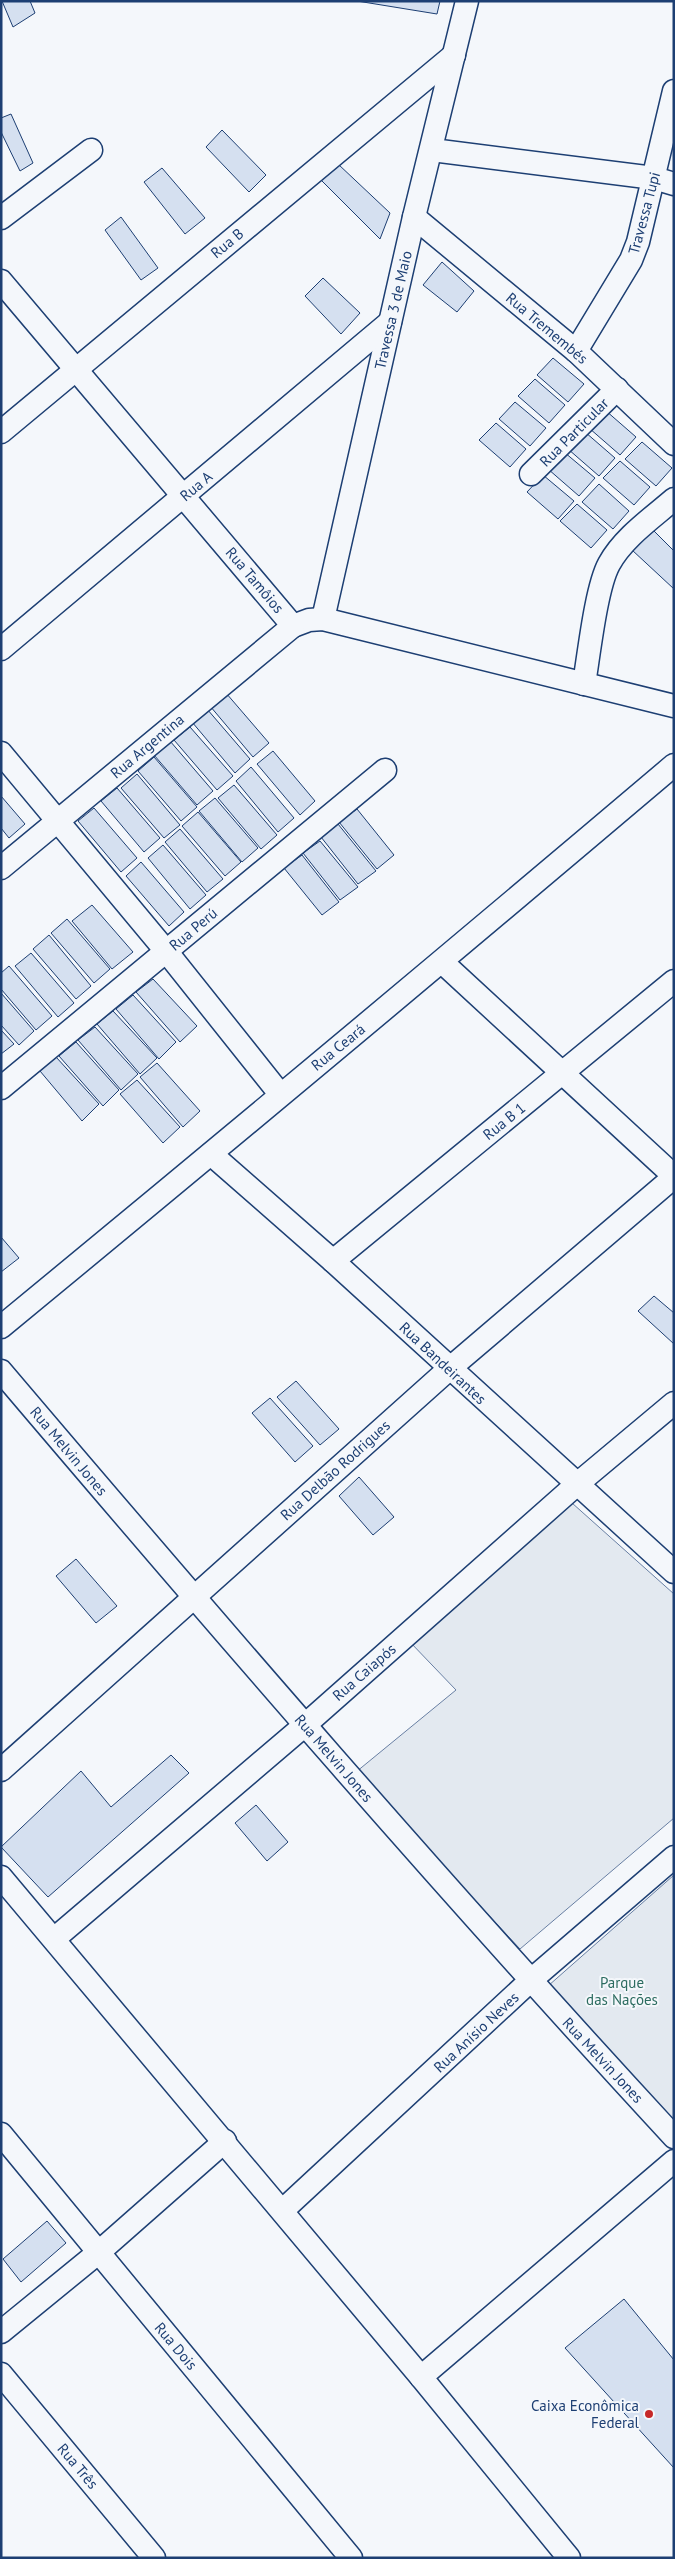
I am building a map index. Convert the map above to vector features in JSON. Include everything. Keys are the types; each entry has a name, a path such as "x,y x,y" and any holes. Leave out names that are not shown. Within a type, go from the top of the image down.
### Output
{"street":[{"name":"Travessa 3 de Maio","path":"323,619 414,217 432,150 467,1"},
{"name":"Rua B","path":"1,432 454,55"},
{"name":"Travessa Tupi","path":"576,351 631,260 664,181 674,91"},
{"path":"1,218 91,150"},
{"path":"432,150 664,181"},
{"name":"Rua Tremembés","path":"414,217 576,351 674,444"},
{"name":"Rua Tamôios","path":"1,281 185,496 293,626 308,620 323,619 674,706"},
{"name":"Rua A","path":"1,649 390,322"},
{"name":"Rua Particular","path":"531,474 617,389"},
{"path":"584,684 602,584 609,564 621,547 674,499"},
{"name":"Rua Argentina","path":"1,868 293,626"},
{"path":"1,753 166,951 280,1094"},
{"name":"Rua Ceará","path":"1,1327 211,1154 280,1094 442,962 674,765"},
{"name":"Rua Perú","path":"1,1088 385,770"},
{"path":"442,962 674,1177"},
{"name":"Rua B 1","path":"333,1261 674,981"},
{"name":"Rua Bandeirantes","path":"211,1154 333,1261 576,1485 674,1572"},
{"name":"Rua Delbão Rodrigues","path":"1,1770 192,1597 449,1369 674,1177"},
{"name":"Rua Melvin Jones","path":"1,1371 192,1597 530,1982 674,2137"},
{"name":"Rua Caiapós","path":"54,1939 304,1724 576,1485 674,1404"},
{"name":"Rua Anísio Neves","path":"283,2210 530,1982 674,1857"},
{"path":"1,1877 283,2210 569,2558"},
{"name":"Rua Dois","path":"1,2134 351,2558"},
{"path":"1,2332 99,2252 224,2141"},
{"path":"421,2376 674,2161"},
{"name":"Rua Três","path":"1,2374 154,2558"}],"green space":[{"path":"572,1503 674,1594 674,1818 520,1949 356,1772 456,1690 409,1641"},
{"name":"Parque das Nações","path":"674,1875 674,2122 548,1986"}],"building":[{"path":"2,1 30,1 35,13 13,27"},
{"path":"357,1 440,1 437,14"},
{"path":"11,114 33,163 20,171 1,132 1,118"},
{"path":"222,130 266,175 249,192 206,147"},
{"path":"338,164 390,213 380,239 321,180"},
{"path":"162,168 205,218 185,234 144,182"},
{"path":"121,217 158,268 141,280 105,230"},
{"path":"442,262 474,291 457,312 423,285"},
{"path":"323,278 360,313 341,334 305,296"},
{"path":"553,358 584,384 568,402 537,375"},
{"path":"535,379 565,405 549,423 518,396"},
{"path":"515,402 546,428 530,446 499,419"},
{"path":"605,410 636,437 620,455 589,428"},
{"path":"496,423 526,449 510,467 479,440"},
{"path":"585,432 615,458 599,476 568,449"},
{"path":"642,442 672,468 656,486 625,459"},
{"path":"564,452 595,478 579,496 548,469"},
{"path":"620,461 650,487 634,505 603,478"},
{"path":"543,475 574,501 558,519 527,492"},
{"path":"599,484 629,511 613,529 582,502"},
{"path":"577,504 607,530 591,548 560,521"},
{"path":"653,530 674,551 674,589 632,550"},
{"path":"226,693 269,743 253,757 210,706"},
{"path":"207,709 250,759 235,773 192,722"},
{"path":"190,727 233,776 217,790 174,740"},
{"path":"170,741 213,791 197,805 154,755"},
{"path":"273,751 315,801 300,815 257,764"},
{"path":"154,757 197,807 181,821 138,771"},
{"path":"251,767 294,818 278,832 236,781"},
{"path":"137,774 180,825 164,838 121,788"},
{"path":"234,785 277,835 261,849 218,798"},
{"path":"117,788 160,838 144,852 101,801"},
{"path":"1,796 25,824 9,838 1,828"},
{"path":"215,798 258,848 242,862 199,811"},
{"path":"94,808 137,858 121,872 78,821"},
{"path":"357,809 394,855 377,869 339,822"},
{"path":"198,812 241,862 225,876 182,826"},
{"path":"338,824 376,871 358,884 321,837"},
{"path":"180,829 223,879 207,892 165,842"},
{"path":"320,841 358,887 340,900 303,853"},
{"path":"163,845 206,895 190,909 148,858"},
{"path":"302,855 339,902 322,915 284,868"},
{"path":"141,862 184,912 169,926 126,876"},
{"path":"92,905 133,952 112,969 72,921"},
{"path":"67,919 110,969 94,983 51,933"},
{"path":"49,935 91,986 76,999 33,949"},
{"path":"31,953 74,1003 58,1017 15,966"},
{"path":"9,966 52,1016 36,1030 1,989 1,973"},
{"path":"153,979 197,1026 180,1042 136,992"},
{"path":"1,993 34,1031 19,1045 1,1025"},
{"path":"133,995 176,1042 159,1059 116,1009"},
{"path":"113,1011 157,1058 140,1074 97,1024"},
{"path":"95,1027 138,1074 121,1090 78,1040"},
{"path":"1,1030 14,1044 1,1054"},
{"path":"76,1042 119,1090 103,1106 59,1056"},
{"path":"56,1057 99,1104 82,1121 40,1071"},
{"path":"157,1063 200,1111 183,1127 140,1077"},
{"path":"137,1080 180,1127 163,1143 120,1094"},
{"path":"1,1237 19,1258 1,1272"},
{"path":"654,1296 674,1313 674,1344 638,1311"},
{"path":"296,1381 339,1429 320,1445 277,1397"},
{"path":"270,1398 313,1446 295,1462 252,1413"},
{"path":"359,1477 394,1517 373,1535 339,1496"},
{"path":"76,1559 117,1606 96,1623 56,1576"},
{"path":"171,1755 189,1773 48,1897 1,1847 81,1771 111,1807"},
{"path":"256,1805 288,1842 267,1861 235,1823"},
{"path":"47,2221 66,2243 21,2282 3,2259"},
{"name":"Caixa Econômica Federal","path":"624,2299 674,2360 674,2468 565,2348"}],"place":[{"name":"Caixa Econômica Federal","path":"649,2414"}]}
